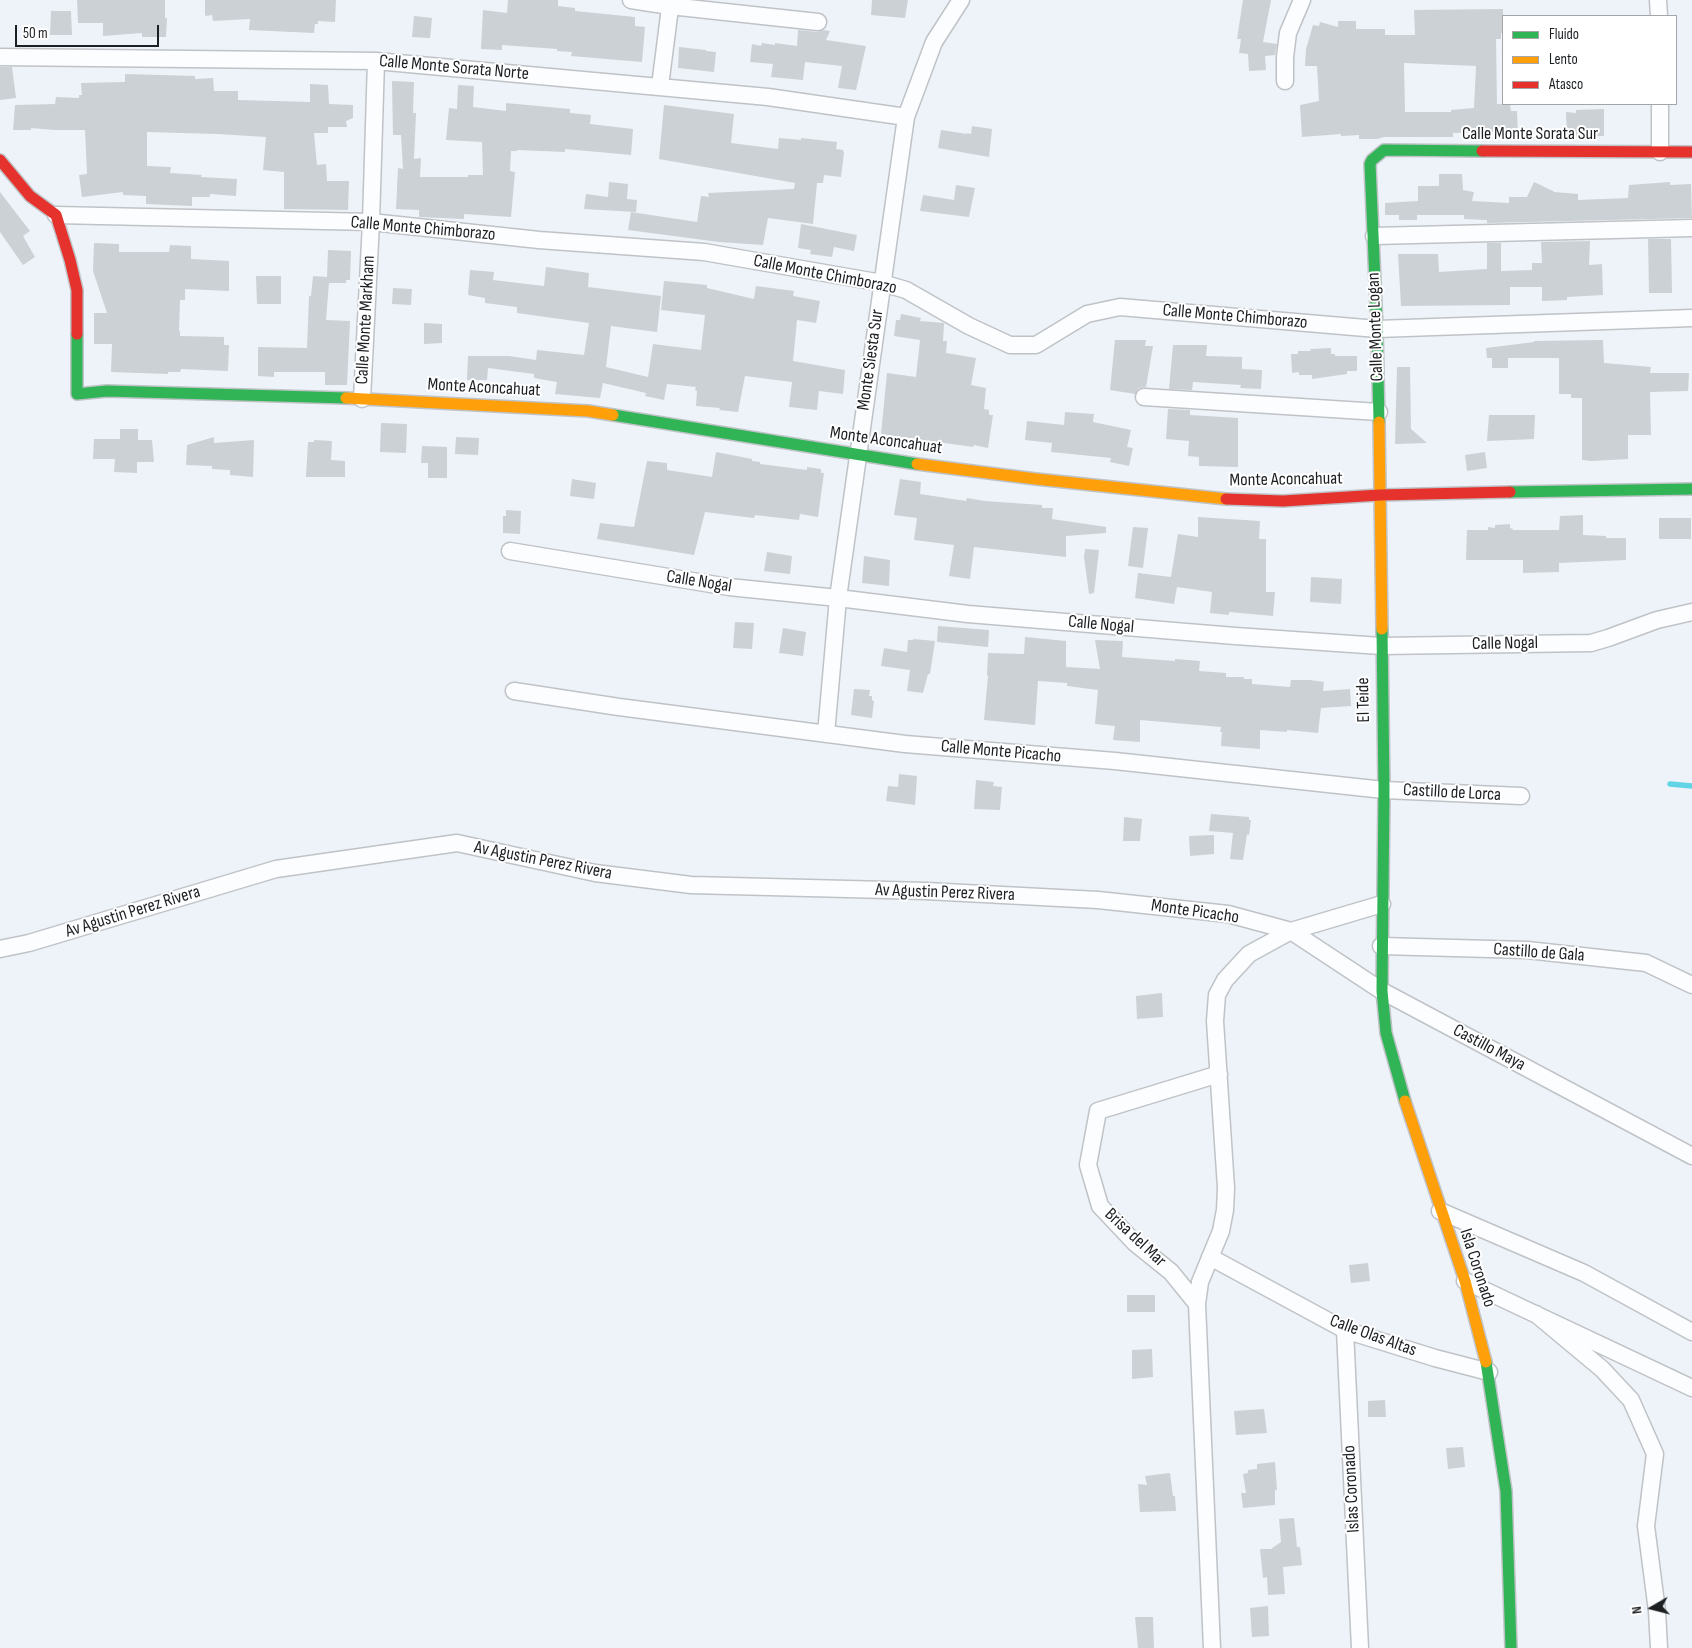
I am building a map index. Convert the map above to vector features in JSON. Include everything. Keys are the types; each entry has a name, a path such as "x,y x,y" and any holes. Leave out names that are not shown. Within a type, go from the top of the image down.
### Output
{"street":[{"path":"631,0 671,3 818,22"},
{"name":"Monte Siesta Sur","path":"826,734 838,598 906,117 934,42 962,0"},
{"path":"1285,81 1288,33 1302,0"},
{"path":"1658,0 1659,15"},
{"path":"660,86 671,3"},
{"name":"Calle Monte Sorata Norte","path":"0,57 376,60 768,97 906,117"},
{"name":"Calle Monte Markham","path":"362,400 371,222 376,60"},
{"path":"1660,105 1660,152"},
{"name":"Calle Monte Sorata Sur","path":"1372,160 1384,150 1692,152"},
{"path":"0,160 30,196 56,215"},
{"name":"Calle Monte Logan","path":"1372,160 1370,164 1377,329 1380,495"},
{"name":"Calle Monte Chimborazo","path":"56,215 371,222 539,240 704,252 882,283 906,290 969,326 1010,346 1036,345 1087,314 1120,307 1377,329 1692,318"},
{"name":"Monte Aconcahuat","path":"56,215 77,290 77,394 108,392 362,400 588,411 857,455 1036,479 1223,499 1282,501 1380,495 1692,489"},
{"path":"1374,236 1692,228"},
{"path":"1144,397 1379,412"},
{"name":"El Teide","path":"1380,495 1384,790 1382,904"},
{"name":"Calle Nogal","path":"510,552 729,587 978,615 1381,646 1591,643 1657,620 1692,612"},
{"name":"Calle Monte Picacho","path":"514,691 619,707 905,744 1116,761 1384,790"},
{"name":"Castillo de Lorca","path":"1384,790 1521,796"},
{"name":"Av Agustin Perez Rivera","path":"0,950 28,944 276,869 457,844 595,874 691,885 926,891 1098,900"},
{"name":"Monte Picacho","path":"1098,900 1228,914 1290,930"},
{"path":"1212,1648 1197,1304 1200,1282 1221,1231 1225,1210 1226,1188 1215,1021 1217,995 1235,967 1250,954 1290,930 1382,904"},
{"name":"Isla Coronado","path":"1382,904 1382,991 1386,1033 1398,1081 1465,1281 1489,1372 1506,1491 1511,1648"},
{"name":"Castillo Maya","path":"1290,930 1382,991 1692,1156"},
{"name":"Castillo de Gala","path":"1381,946 1527,950 1646,963 1692,985"},
{"name":"Brisa del Mar","path":"1197,1304 1171,1272 1135,1243 1100,1206 1088,1165 1098,1111 1218,1074"},
{"path":"1440,1211 1584,1273 1692,1332"},
{"name":"Calle Olas Altas","path":"1210,1257 1345,1330 1435,1358 1489,1372"},
{"path":"1465,1281 1692,1388"},
{"path":"1536,1314 1602,1369 1631,1400 1655,1454 1646,1526 1660,1648"},
{"name":"Islas Coronado","path":"1345,1330 1360,1648"}],"building":[{"path":"77,0 165,0 165,18 167,18 166,37 142,37 142,33 103,36 103,23 78,23"},
{"path":"205,0 336,0 335,22 318,21 318,24 315,24 314,33 249,30 250,19 213,21 212,15 205,16"},
{"path":"508,0 558,0 558,6 575,8 575,11 635,17 635,26 645,27 642,62 571,56 572,52 557,51 557,49 502,45 502,50 481,49 483,10 507,13"},
{"path":"872,0 908,0 905,18 871,15"},
{"path":"1243,0 1271,0 1263,42 1277,44 1275,55 1265,56 1266,70 1249,71 1248,54 1239,53 1241,39 1237,39"},
{"path":"1503,9 1501,39 1496,39 1497,104 1510,105 1511,111 1517,111 1518,135 1499,136 1499,132 1453,133 1453,137 1384,137 1377,139 1359,139 1359,135 1341,136 1341,134 1302,137 1300,105 1319,101 1317,66 1305,66 1306,49 1313,25 1319,26 1320,22 1338,27 1338,21 1356,21 1356,29 1385,29 1385,35 1415,35 1414,10","holes":["1404,63 1476,66 1474,108 1451,110 1451,112 1405,112"]},
{"path":"51,11 71,11 72,35 50,35"},
{"path":"414,16 432,18 430,38 412,37"},
{"path":"798,30 830,31 826,40 866,46 856,90 838,88 842,66 805,62 803,80 771,77 773,64 750,62 752,44 761,46 762,43 775,45 775,43 797,46"},
{"path":"679,47 716,52 714,72 678,68"},
{"path":"0,67 12,67 16,98 0,100"},
{"path":"125,74 195,76 195,79 213,78 214,91 238,91 238,100 310,102 310,84 328,85 329,104 353,105 353,118 346,121 347,127 328,127 328,133 314,133 317,165 326,164 327,181 349,181 348,210 284,209 284,172 263,170 266,137 218,134 147,132 147,166 171,167 170,173 237,179 236,196 210,194 210,197 192,197 192,206 146,204 146,196 123,195 123,192 82,197 79,175 87,174 85,130 31,128 31,130 13,130 15,105 55,104 56,97 79,98 79,95 82,95 81,83 125,82"},
{"path":"392,81 414,82 413,113 416,113 414,159 421,158 420,177 468,177 468,175 483,175 482,142 446,140 449,108 457,109 458,85 474,86 473,107 506,111 506,103 570,109 570,113 591,115 590,124 633,129 631,155 565,149 565,152 511,151 510,171 515,172 511,217 464,214 464,219 419,217 419,210 396,209 398,168 403,169 401,135 393,135"},
{"path":"664,105 734,114 731,143 778,149 779,138 801,140 801,138 837,142 836,149 843,150 844,153 841,177 824,175 823,183 817,183 813,224 768,218 763,245 719,242 628,230 631,212 697,222 701,196 709,197 708,193 794,189 795,183 659,159"},
{"path":"1604,109 1604,136 1567,137 1566,112 1576,113 1576,110"},
{"path":"972,126 992,129 989,157 938,148 941,130 971,134"},
{"path":"1439,174 1462,174 1463,190 1474,192 1472,201 1509,203 1509,197 1527,197 1534,182 1554,192 1578,194 1578,200 1628,198 1629,185 1670,182 1670,185 1691,184 1692,218 1487,223 1487,220 1464,219 1464,215 1417,215 1417,220 1399,220 1399,215 1385,215 1385,203 1418,201 1418,186 1439,186"},
{"path":"609,182 628,184 627,199 637,200 636,212 584,209 586,194 608,197"},
{"path":"956,185 975,188 969,217 920,211 923,195 954,200"},
{"path":"0,192 30,231 23,236 35,257 23,265 0,232"},
{"path":"801,224 857,235 854,251 834,247 832,257 810,254 811,250 798,248"},
{"path":"1648,239 1671,239 1672,293 1649,293"},
{"path":"1590,241 1589,265 1602,264 1603,295 1567,297 1567,300 1542,301 1542,287 1510,287 1510,305 1401,306 1398,254 1438,254 1439,272 1487,269 1487,243 1501,243 1501,271 1532,270 1532,263 1542,263 1541,242"},
{"path":"94,243 119,244 119,252 169,252 170,245 191,246 191,259 229,261 229,291 185,289 185,300 180,300 179,331 180,336 224,337 224,345 229,345 228,371 181,369 180,372 168,372 168,374 111,372 112,344 94,344 94,313 107,313 93,271"},
{"path":"328,250 351,251 350,280 346,280 346,283 329,283 326,320 350,321 347,385 325,385 325,372 274,372 274,377 258,376 258,347 307,348 309,296 311,296 313,276 327,277"},
{"path":"546,267 589,273 588,287 661,296 657,332 611,326 606,367 648,377 653,344 701,350 705,315 661,310 664,281 707,285 707,288 754,299 756,286 794,291 793,296 820,301 816,323 797,320 793,361 845,370 843,394 819,391 817,410 789,407 792,382 745,376 738,412 696,406 696,387 667,384 664,400 645,396 646,393 603,383 600,398 555,394 557,382 534,378 534,374 488,368 487,380 467,380 468,356 509,356 536,360 537,350 584,355 589,323 517,313 517,307 485,303 485,298 468,295 470,270 494,272 493,280 544,286"},
{"path":"256,276 281,276 281,304 257,304"},
{"path":"393,288 412,289 411,305 392,304"},
{"path":"901,314 921,318 920,321 944,323 943,341 947,341 946,353 976,358 971,385 986,388 984,409 989,410 989,415 993,415 988,448 881,434 887,373 916,377 920,340 894,336 896,320 900,320"},
{"path":"424,323 442,324 442,343 424,344"},
{"path":"1115,340 1146,340 1145,346 1153,346 1146,387 1139,388 1135,394 1110,390"},
{"path":"1603,340 1604,363 1651,367 1650,373 1689,373 1688,391 1650,392 1651,435 1628,435 1628,459 1582,460 1582,398 1571,398 1571,394 1559,394 1559,358 1508,358 1508,368 1492,368 1492,358 1487,358 1486,348 1534,341"},
{"path":"1173,345 1207,345 1206,356 1242,357 1242,369 1262,370 1261,389 1240,388 1241,385 1193,382 1192,390 1169,389"},
{"path":"1331,348 1331,354 1335,354 1335,356 1357,356 1357,371 1347,371 1347,374 1312,379 1312,375 1299,375 1299,372 1292,373 1291,354 1298,354 1298,351 1311,351 1310,349"},
{"path":"1397,367 1410,367 1411,429 1427,443 1395,444"},
{"path":"1168,409 1190,410 1190,415 1238,418 1238,467 1199,466 1199,457 1188,456 1189,441 1166,439"},
{"path":"1065,412 1094,414 1093,422 1131,430 1127,447 1133,448 1129,466 1110,462 1111,458 1051,452 1052,443 1025,440 1027,421 1064,425"},
{"path":"1489,415 1535,415 1534,439 1487,441"},
{"path":"381,423 407,424 406,453 380,452"},
{"path":"120,429 138,429 138,440 152,440 154,462 137,462 137,473 114,472 115,459 93,459 94,439 120,439"},
{"path":"214,437 214,443 254,440 253,477 230,475 230,470 212,469 212,466 186,465 187,445"},
{"path":"456,437 479,438 478,455 455,454"},
{"path":"314,440 332,441 331,460 345,461 345,477 306,477 308,442 314,442"},
{"path":"422,446 447,447 447,478 428,478 428,463 421,463"},
{"path":"716,452 752,459 752,461 760,462 760,464 807,470 807,467 821,469 821,473 824,473 818,517 800,514 799,520 755,515 754,518 705,512 694,555 597,539 600,523 634,527 647,461 667,463 667,470 712,477"},
{"path":"1485,452 1487,468 1467,471 1465,455"},
{"path":"572,479 596,483 594,499 570,496"},
{"path":"900,479 921,482 920,494 966,501 967,498 1042,505 1042,508 1053,508 1052,519 1106,527 1106,533 1066,536 1066,557 974,547 970,579 949,576 954,545 914,540 917,518 894,515"},
{"path":"506,510 521,511 520,534 503,533 503,516 506,516"},
{"path":"1583,515 1583,535 1626,538 1626,560 1559,563 1559,572 1523,573 1523,560 1466,560 1467,530 1488,530 1488,527 1495,528 1495,525 1510,524 1510,528 1513,530 1559,530 1560,516"},
{"path":"1198,517 1260,521 1259,539 1266,539 1266,592 1275,592 1273,616 1229,612 1229,615 1210,613 1212,592 1177,587 1174,604 1135,598 1138,573 1171,577 1178,534 1198,537"},
{"path":"1659,518 1691,518 1691,539 1659,539"},
{"path":"1133,527 1148,528 1143,568 1128,566"},
{"path":"1085,549 1099,550 1094,593 1089,594 1084,557"},
{"path":"767,552 792,556 790,574 764,571"},
{"path":"864,556 890,560 889,586 862,583"},
{"path":"1311,577 1342,579 1341,604 1310,602"},
{"path":"735,622 754,623 752,649 733,648"},
{"path":"938,626 989,630 988,647 937,642"},
{"path":"783,628 806,632 803,656 779,653"},
{"path":"1025,637 1066,641 1066,667 1100,669 1095,640 1123,641 1122,657 1200,661 1199,671 1226,673 1226,677 1244,677 1244,679 1252,679 1252,684 1290,687 1291,680 1310,680 1324,682 1323,691 1350,689 1351,706 1321,708 1318,733 1260,730 1260,749 1221,746 1221,727 1140,720 1140,742 1113,740 1115,726 1095,724 1098,690 1067,686 1067,683 1038,681 1035,725 984,720 988,653 1024,654"},
{"path":"908,640 935,641 930,674 928,674 923,693 907,691 910,670 881,666 884,648 907,652"},
{"path":"854,689 870,690 869,696 872,696 874,701 872,718 851,715"},
{"path":"899,774 917,776 915,805 886,801 888,786 898,787"},
{"path":"976,780 994,782 993,786 1002,787 1000,810 974,809"},
{"path":"1211,814 1249,817 1249,820 1251,820 1249,835 1247,834 1243,860 1230,859 1233,833 1209,831"},
{"path":"1124,817 1142,819 1140,841 1123,841"},
{"path":"1214,835 1214,854 1190,856 1189,836"},
{"path":"1162,993 1163,1017 1137,1019 1136,996"},
{"path":"1368,1263 1370,1281 1351,1283 1349,1265"},
{"path":"1127,1295 1155,1295 1155,1312 1127,1312"},
{"path":"1152,1349 1153,1377 1132,1379 1132,1350"},
{"path":"1385,1400 1386,1417 1368,1417 1368,1401"},
{"path":"1264,1409 1267,1433 1236,1435 1234,1411"},
{"path":"1463,1447 1465,1467 1448,1469 1446,1448"},
{"path":"1275,1462 1277,1490 1275,1490 1275,1505 1243,1508 1241,1493 1246,1493 1243,1474 1248,1473 1248,1470 1257,1469 1257,1464"},
{"path":"1170,1473 1176,1511 1140,1512 1138,1484 1147,1485 1145,1476"},
{"path":"1294,1518 1297,1547 1300,1547 1302,1565 1283,1567 1285,1594 1268,1595 1267,1577 1263,1578 1260,1549 1271,1549 1281,1542 1279,1519"},
{"path":"1268,1606 1269,1636 1252,1637 1250,1608"},
{"path":"1135,1617 1153,1617 1154,1648 1138,1648"}],"waterway":[{"path":"1670,784 1692,786"}],"traffic: fast":[{"path":"1379,422 1370,164 1384,150 1482,151"},
{"path":"77,334 77,394 107,391 346,398"},
{"path":"613,415 917,464"},
{"path":"1510,492 1692,489"},
{"path":"1382,629 1384,790 1382,991 1386,1033 1405,1101"},
{"path":"1486,1362 1506,1491 1511,1648"}],"traffic: slow":[{"path":"346,398 588,411 613,415"},
{"path":"1379,422 1382,629"},
{"path":"917,464 1036,479 1226,499"},
{"path":"1405,1101 1465,1281 1486,1362"}],"traffic: jam":[{"path":"1482,151 1692,152"},
{"path":"0,160 30,196 56,215 77,290 77,334"},
{"path":"1226,499 1283,501 1380,495 1510,492"}]}
